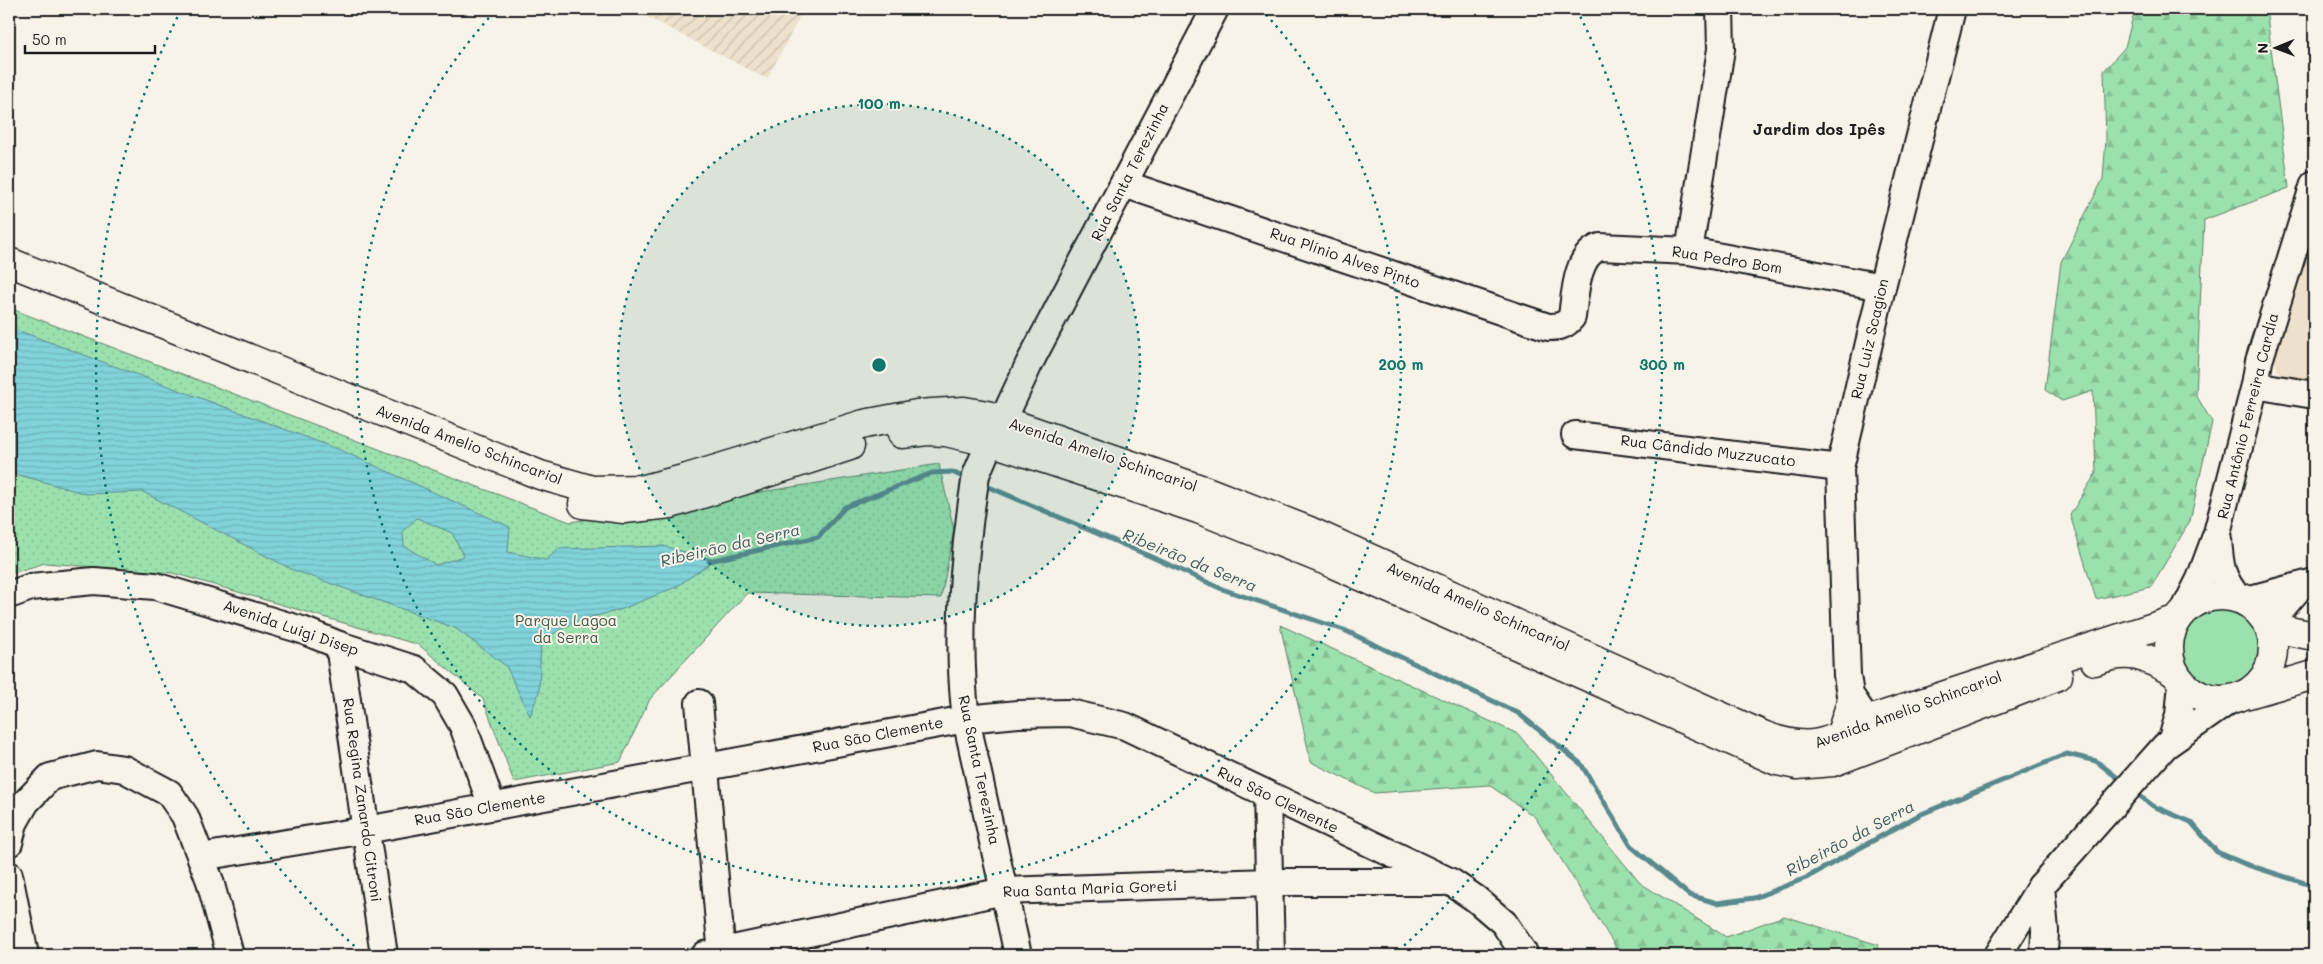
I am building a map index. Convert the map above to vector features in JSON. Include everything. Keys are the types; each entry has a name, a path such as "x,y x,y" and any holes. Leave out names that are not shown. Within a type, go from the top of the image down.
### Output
{"main road":[{"name":"Avenida Amelio Schincariol","path":"9,262 540,475 592,490 644,489 687,478 864,424 936,413 964,411 984,450"},
{"name":"Avenida Amelio Schincariol","path":"9,280 526,488 572,502 624,509 671,504 874,438 927,431 984,450 1198,509 1269,536 1777,761 1797,765 1833,762 1902,723 2181,615 2199,601 2216,596 2239,599 2252,605 2262,615 2268,626"},
{"name":"Avenida Amelio Schincariol","path":"984,450 1209,492 1307,530 1773,739 1800,746 1813,746 1840,736 1869,720 1902,723 2119,654 2136,654 2147,657 2204,697 2217,700 2237,697 2314,675"},
{"path":"2179,678 2170,660 2169,646 2172,632 2181,615"},
{"path":"2237,697 2258,686 2267,673 2272,658 2273,642 2268,626 2314,636"},
{"path":"1840,736 1849,687"}],"street":[{"name":"Rua Santa Terezinha","path":"1018,955 966,719 959,649 984,450 1215,9"},
{"path":"1689,251 1721,49 1720,9"},
{"name":"Rua Luiz Scagion","path":"1849,687 1840,468 1882,287 1952,9"},
{"name":"Rua Plínio Alves Pinto","path":"1124,184 1548,327 1559,327 1567,324"},
{"name":"Rua Antônio Ferreira Cardia","path":"2181,615 2200,579 2217,533 2255,385 2259,361 2314,184"},
{"name":"Rua Pedro Bom","path":"1567,324 1572,317 1584,258 1593,249 1600,247 1689,251 1882,287"},
{"path":"2255,385 2314,395"},
{"name":"Rua Cândido Muzzucato","path":"1575,434 1840,468"},
{"name":"Rua Antônio Ferreira Cardia","path":"2217,533 2221,569 2227,584 2239,599"},
{"name":"Avenida Luigi Disep","path":"9,595 32,587 94,581 155,586 274,621 339,645 414,669 445,695 463,726 492,806"},
{"path":"2239,599 2254,598 2307,585"},
{"path":"2268,626 2307,585"},
{"name":"Rua Regina Zanardo Citroni","path":"339,645 384,955"},
{"path":"2169,742 2179,714 2179,678"},
{"path":"1849,687 1902,723"},
{"path":"1849,687 1869,720"},
{"path":"1998,955 2041,886 2102,815 2169,742 2237,697"},
{"path":"699,703 705,768 716,954"},
{"name":"Rua São Clemente","path":"201,857 366,830 966,719 1018,714 1070,713 1125,726 1451,882 1476,898 1504,923 1525,955"},
{"path":"9,843 14,823 26,802 50,777 97,765 124,769 169,794 185,816 210,880 230,955"},
{"path":"1267,795 1270,955"},
{"path":"9,875 25,955"},
{"name":"Rua Santa Maria Goreti","path":"716,954 1004,891 1094,890 1269,882 1451,882"},
{"path":"2041,886 2045,931 2044,955"}],"shaded area":[{"path":"632,9 804,9 767,79"},
{"path":"2314,228 2314,381 2289,380 2277,370 2274,356"}],"green space":[{"path":"2135,9 2266,9 2289,188 2204,220 2196,395 2212,422 2190,521 2151,587 2096,599 2070,515 2096,473 2093,391 2062,401 2045,390 2061,262 2103,179 2106,139 2104,71 2125,47"},
{"name":"Parque Lagoa da Serra","path":"9,308 570,522 939,464 954,530 941,598 747,593 650,699 620,762 514,782 483,699 419,645 173,573 45,563 9,574"},
{"path":"2221,606 2237,609 2245,613 2257,625 2261,633 2264,649 2261,665 2257,673 2245,685 2237,689 2221,692 2205,689 2197,685 2185,673 2181,665 2178,649 2181,633 2185,625 2197,613 2205,609"},
{"path":"1280,625 1518,734 1640,883 1726,937 1784,916 1879,945 1875,955 1616,955 1615,946 1535,817 1489,785 1374,793 1311,762"}],"water":[{"path":"9,329 22,332 338,449 510,527 508,552 546,560 559,549 663,546 715,560 676,587 620,610 579,620 541,640 539,692 530,716 506,666 455,628 293,570 143,492 86,494 9,472","holes":["417,518 452,533 464,556 436,565 404,546 403,531"]}],"waterway":[{"name":"Ribeirão da Serra","path":"709,561 818,537 845,507 932,473 952,472 967,479"},
{"name":"Ribeirão da Serra","path":"982,484 1222,589 1344,630 1518,713 1581,764 1631,846 1689,895 1717,903 1754,898 1806,878 1919,815 2067,754 2096,761 2123,782"},
{"name":"Ribeirão da Serra","path":"2135,792 2153,806 2191,822 2217,852 2245,864 2314,886"}],"district":[{"name":"Jardim dos Ipês","path":"1819,129"}]}
